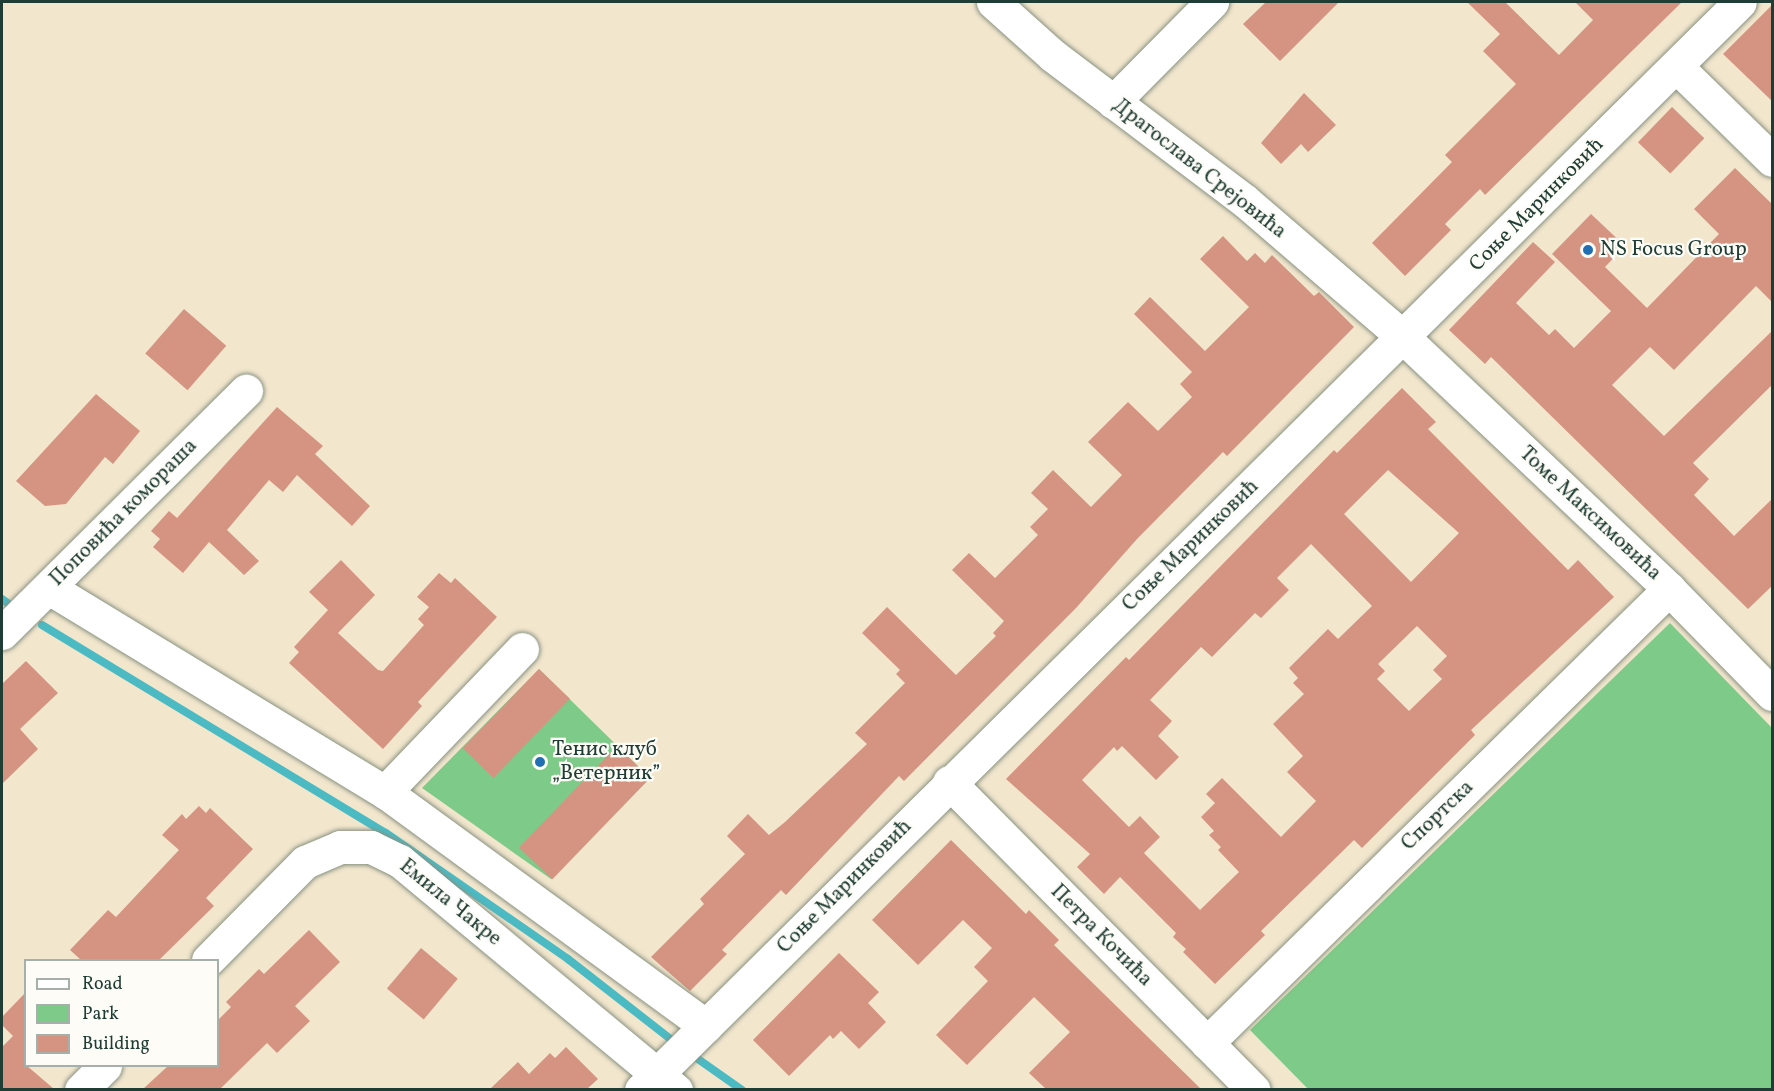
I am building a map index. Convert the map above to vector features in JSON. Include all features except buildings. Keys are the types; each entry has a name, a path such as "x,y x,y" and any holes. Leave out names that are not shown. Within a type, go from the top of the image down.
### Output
{"street":[{"name":"Драгослава Срејовића","path":"993,2 1052,55 1245,201 1404,338"},
{"path":"1113,102 1212,2"},
{"name":"Соње Маринковић","path":"658,1084 706,1026 950,782 1404,338 1740,2"},
{"path":"1676,66 1773,160"},
{"name":"Томе Максимовића","path":"1404,338 1669,589 1773,694"},
{"name":"Поповића комораша","path":"2,633 246,391"},
{"path":"49,588 385,792 706,1026"},
{"name":"Спортска","path":"1207,1043 1669,589"},
{"path":"385,792 522,649"},
{"name":"Петра Кочића","path":"950,782 1254,1089"},
{"name":"Емила Чакре","path":"209,959 305,862 340,846 371,847 400,861 658,1084"},
{"path":"81,1089 103,1067"}],"green space":[{"path":"1670,623 1772,728 1772,1089 1308,1089 1250,1030"},
{"name":"Тенис клуб „Ветерник”","path":"539,669 650,778 551,879 422,788"}],"waterway":[{"path":"2,599 17,610"},
{"path":"42,625 386,833 568,959 678,1045"},
{"path":"688,1052 742,1090"}],"place":[{"name":"NS Focus Group","path":"1588,250"},
{"name":"Тенис клуб „Ветерник”","path":"540,762"}]}
